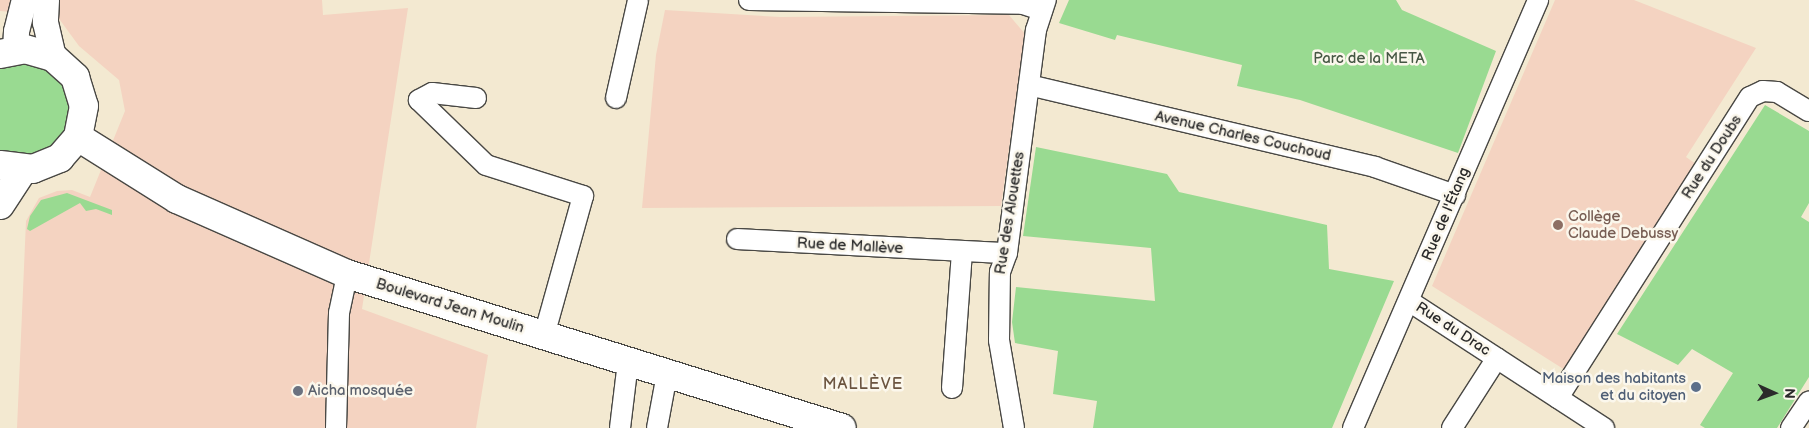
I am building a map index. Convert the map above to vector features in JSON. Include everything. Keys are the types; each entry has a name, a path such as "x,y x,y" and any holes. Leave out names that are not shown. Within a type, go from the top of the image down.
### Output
{"main road":[{"path":"0,205 11,167 52,163 78,138 84,116 82,96 75,77 53,57 35,50 8,52"},
{"name":"Boulevard Jean Moulin","path":"78,138 177,199 347,274 842,428"}],"street":[{"path":"8,52 16,32 24,0"},
{"path":"46,0 45,22 53,57"},
{"path":"616,98 638,0"},
{"path":"749,0 1044,5"},
{"name":"Rue de l'Étang","path":"1353,428 1538,0"},
{"name":"Rue des Alouettes","path":"1014,428 999,340 1000,272 1007,254 1030,85 1044,5"},
{"name":"Avenue Charles Couchoud","path":"1030,85 1375,168 1455,195"},
{"name":"Rue du Doubs","path":"1558,398 1750,98 1763,91 1777,92 1809,111"},
{"path":"476,98 432,93 419,100 486,164 583,196 544,336"},
{"name":"Rue de Mallève","path":"737,239 1007,254"},
{"path":"952,388 962,253"},
{"path":"336,428 339,312 347,274"},
{"name":"Rue du Drac","path":"1409,301 1604,428"},
{"name":"Rue du Drac","path":"1452,428 1497,358"},
{"path":"620,428 628,362"},
{"path":"657,428 667,374"},
{"path":"1791,428 1809,401"}],"shaded area":[{"path":"0,0 322,0 323,15 408,8 362,309 488,355 476,428 17,428 26,221 39,198 57,191 72,190 90,197 125,111 119,80 79,46 57,16 0,11"},
{"name":"Collège Claude Debussy","path":"1555,0 1634,0 1756,48 1686,157 1696,164 1565,370 1432,286"},
{"path":"665,10 780,17 1009,15 1025,34 1001,206 642,208 656,55"}],"green space":[{"name":"Parc de la META","path":"1069,0 1396,0 1402,10 1496,51 1458,153 1300,100 1237,86 1242,65 1117,35 1115,40 1059,23"},
{"path":"9,61 49,65 73,97 67,137 41,156 0,152 0,65"},
{"path":"1765,105 1809,131 1809,203 1801,217 1809,222 1809,377 1777,428 1705,428 1700,425 1733,373 1692,349 1678,365 1617,334"},
{"path":"1036,147 1167,174 1179,192 1327,225 1329,269 1394,281 1332,428 1093,428 1097,401 1053,394 1058,351 1015,343 1012,322 1016,287 1155,301 1151,248 1023,236"},
{"path":"67,193 112,210 112,215 96,209 86,211 80,203 30,231 27,229 30,216 41,200"}],"place":[{"name":"Collège Claude Debussy","path":"1558,225"},
{"name":"Maison des habitants et du citoyen","path":"1696,387"},
{"name":"Aicha mosquée","path":"298,391"}],"district":[{"name":"MALLÈVE","path":"863,385"}]}
